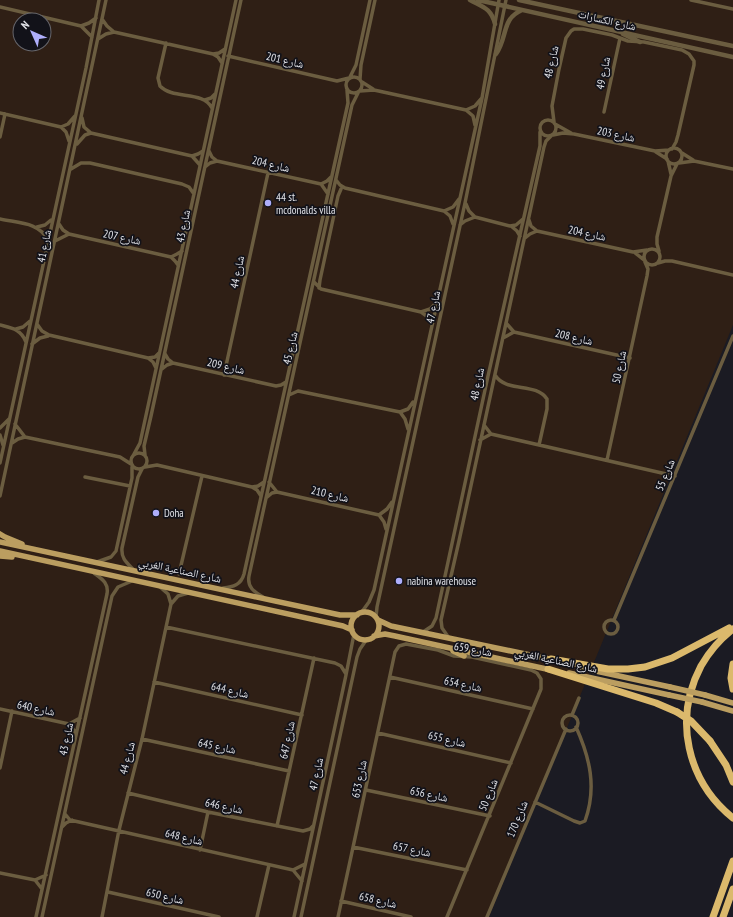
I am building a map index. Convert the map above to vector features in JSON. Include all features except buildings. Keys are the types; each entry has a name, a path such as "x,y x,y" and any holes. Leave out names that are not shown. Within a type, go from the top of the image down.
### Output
{"highway":[{"path":"551,659 608,669 645,667 672,658 733,628"},
{"path":"733,628 708,654 695,678 688,704 686,731 691,757 701,782 717,804 733,818"},
{"path":"733,664 731,678 733,689"},
{"path":"548,669 656,703 677,712 691,721 710,741 726,765 733,782"},
{"path":"713,917 733,861"},
{"path":"723,917 733,889"}],"main road":[{"path":"0,534 31,549"},
{"name":"شارع الصناعية الغربي","path":"0,542 340,614 359,614"},
{"name":"شارع الصناعية الغربي","path":"0,552 343,626 353,632"},
{"path":"0,556 19,556"},
{"path":"369,612 377,618 379,628 374,636 367,639 358,638 353,632 352,622 359,614 369,612"},
{"name":"شارع الصناعية الغربي","path":"377,618 388,625 551,659 733,703"},
{"name":"شارع الصناعية الغربي","path":"374,636 390,635 438,645 702,702 733,712"},
{"path":"438,645 464,656"}],"street":[{"name":"شارع 41","path":"0,463 70,142 99,0"},
{"name":"شارع 41","path":"0,496 106,0"},
{"name":"شارع 43","path":"134,454 140,443 236,0"},
{"name":"شارع 43","path":"146,457 144,446 241,0"},
{"path":"370,0 356,65 346,84 347,89 352,93 374,90 466,110 473,116 476,126"},
{"path":"359,92 363,86 361,80 361,65 375,0"},
{"path":"470,0 489,10 495,24"},
{"name":"شارع الكسارات","path":"478,0 499,2 505,6 522,10 733,57"},
{"name":"شارع 47","path":"377,618 377,607 465,203 506,0"},
{"name":"شارع الكسارات","path":"519,0 733,46"},
{"path":"530,0 537,4"},
{"path":"691,0 733,9"},
{"path":"713,5 714,0"},
{"name":"شارع 47","path":"359,614 370,602 372,596 482,98 499,2"},
{"path":"0,7 81,26 92,37"},
{"path":"496,54 503,40 509,18 513,14 522,10"},
{"path":"81,26 96,18"},
{"path":"102,18 114,32"},
{"name":"شارع الكسارات","path":"571,31 579,28 612,35 631,42 640,42 682,50 692,57 694,65 692,76 677,139 670,149"},
{"name":"شارع 48","path":"554,123 552,100 566,38 571,31"},
{"path":"616,31 640,42"},
{"path":"98,39 106,34 114,32 213,54 220,59 222,64"},
{"name":"شارع 49","path":"604,112 620,38"},
{"path":"166,43 158,78 160,86 167,91 205,100 211,98 215,94"},
{"path":"213,54 219,53 226,49"},
{"name":"شارع 201","path":"228,56 337,81 347,89"},
{"path":"350,78 356,77 374,90"},
{"name":"شارع 201","path":"337,81 350,78"},
{"name":"شارع 45","path":"219,589 234,586 243,578 348,103 347,89"},
{"name":"شارع 45","path":"268,599 254,591 250,587 248,580 352,105 359,92"},
{"path":"466,110 475,106 482,98"},
{"path":"205,100 212,109"},
{"path":"0,113 61,127 66,132 70,142"},
{"path":"0,137 5,114"},
{"path":"61,127 68,124 75,115"},
{"path":"82,117 84,127 91,133 192,156 203,151"},
{"path":"548,120 554,123 556,130 552,135 545,136 540,132 539,126 542,121 548,120"},
{"name":"شارع 203","path":"554,123 574,134"},
{"name":"شارع 48","path":"450,638 442,628 441,620 524,239 526,219 540,146 540,132"},
{"path":"76,146 82,138 91,133"},
{"name":"شارع 203","path":"552,135 574,134 655,151 670,149"},
{"name":"شارع 48","path":"421,632 429,629 435,622 488,376 520,237 544,147 546,141 552,135"},
{"path":"671,176 667,160 667,154 670,149 678,149 694,160 733,169"},
{"path":"209,150 212,157 217,161"},
{"name":"شارع 203","path":"655,151 667,160"},
{"path":"657,264 661,259 657,244 657,237 671,176 682,159 682,153"},
{"path":"192,156 200,165"},
{"path":"667,160 672,164 694,160"},
{"path":"205,168 210,163 217,161"},
{"name":"شارع 204","path":"217,161 321,184"},
{"path":"70,169 77,164 86,162 182,184 189,187 194,194"},
{"name":"شارع 44","path":"224,375 268,172"},
{"path":"328,194 321,184 327,182 332,177"},
{"path":"336,180 343,189 444,211 450,216 453,226"},
{"path":"332,195 343,189"},
{"path":"320,289 320,280 338,196 343,189"},
{"path":"444,211 453,207 459,198"},
{"path":"465,203 469,211 475,217 510,226 515,229 520,237"},
{"path":"460,225 475,217"},
{"path":"0,219 37,227 45,225 52,219"},
{"path":"510,226 519,224 526,219 537,231 524,239"},
{"path":"59,224 63,230 69,234"},
{"path":"37,227 48,240"},
{"name":"شارع 204","path":"537,231 633,252 648,250"},
{"path":"55,241 69,234"},
{"name":"شارع 207","path":"69,234 171,256"},
{"path":"657,237 644,256 645,261 650,265 665,261 733,275"},
{"path":"648,250 655,248 672,262"},
{"path":"178,266 176,261 171,256 182,250"},
{"name":"شارع 204","path":"633,252 645,261"},
{"name":"شارع 50","path":"607,460 648,276 648,269 645,261"},
{"name":"شارع 50","path":"648,276 657,264"},
{"path":"314,282 320,289 421,312 428,317 432,324"},
{"path":"311,294 320,289"},
{"path":"421,312 430,309 436,303"},
{"path":"16,329 23,327 31,319"},
{"path":"502,338 514,332 506,323"},
{"path":"37,324 42,331 49,335 148,358 153,362 156,368"},
{"path":"0,325 16,329 21,333 26,343"},
{"name":"شارع 208","path":"514,332 630,358"},
{"path":"32,344 40,338 49,335"},
{"name":"شارع 55","path":"614,620 733,336"},
{"path":"148,358 155,356 160,352"},
{"path":"165,353 168,359 173,363"},
{"path":"161,372 164,366 173,363"},
{"name":"شارع 209","path":"173,363 276,386"},
{"name":"شارع 48","path":"492,388 502,383 495,375"},
{"path":"283,395 276,386 282,385 286,382"},
{"path":"292,383 298,391"},
{"path":"502,383 540,392 547,399 547,409 539,445"},
{"path":"289,396 298,391 400,412 406,419 408,432"},
{"path":"400,412 408,408 415,399"},
{"path":"0,428 10,418"},
{"path":"15,424 25,437"},
{"path":"484,425 491,434 675,476"},
{"path":"480,440 491,434"},
{"path":"0,435 3,447"},
{"path":"11,444 18,439 25,437 120,457 140,453 157,465 252,487 257,490 261,497"},
{"path":"96,563 108,558 116,551 133,475 131,458 134,454"},
{"path":"120,457 138,470 157,465"},
{"path":"135,571 124,560 122,548 138,477 147,462 146,457"},
{"path":"179,574 202,476"},
{"path":"85,477 130,486"},
{"path":"252,487 258,486 264,481"},
{"path":"266,498 272,493 277,492 269,482"},
{"name":"شارع 210","path":"277,492 379,515"},
{"path":"386,532 384,522 379,515 387,509 393,500"},
{"name":"شارع 43","path":"36,917 108,590 105,581 91,572"},
{"name":"شارع 43","path":"42,917 112,596 118,586 134,581"},
{"path":"158,586 168,594 171,604"},
{"path":"171,604 178,596 190,592"},
{"name":"شارع 44","path":"102,917 119,830 142,739 171,604"},
{"name":"شارع 55","path":"614,620 618,624 618,630 614,634 608,634 604,629 606,623 614,620"},
{"path":"166,627 338,664 343,668 346,676"},
{"name":"شارع 47","path":"294,917 346,676 353,632"},
{"name":"شارع 47","path":"300,917 357,657 360,649 367,639"},
{"name":"شارع 659","path":"399,646 406,644 438,650 454,656 464,656 531,670 537,673 541,679"},
{"name":"شارع 653","path":"338,917 395,652 399,646"},
{"name":"شارع 647","path":"277,826 314,658"},
{"name":"شارع 654","path":"390,677 533,709"},
{"name":"شارع 50","path":"447,917 490,816 541,689 541,679"},
{"name":"شارع 644","path":"154,682 302,715"},
{"path":"534,802 574,821 580,823 585,821 591,799 591,777 587,755 576,727 577,720 572,715 579,698"},
{"name":"شارع 640","path":"0,709 69,724 76,733"},
{"path":"0,768 12,711"},
{"name":"شارع 170","path":"487,917 534,802 566,729 563,727 562,721 566,716 572,715"},
{"name":"شارع 640","path":"69,724 80,718"},
{"path":"566,729 572,730 576,727"},
{"name":"شارع 655","path":"378,733 511,763"},
{"name":"شارع 645","path":"142,739 289,771"},
{"name":"شارع 656","path":"366,790 490,816"},
{"name":"شارع 646","path":"128,793 208,812 303,831 310,829 314,825"},
{"path":"200,850 208,812"},
{"name":"شارع 648","path":"64,814 70,820 293,870"},
{"path":"61,828 72,820"},
{"name":"شارع 657","path":"353,847 467,870"},
{"path":"302,881 293,870 305,864"},
{"path":"258,917 269,865"},
{"path":"0,873 35,880 46,875"},
{"path":"35,880 42,890"},
{"name":"شارع 650","path":"108,892 219,917"},
{"name":"شارع 658","path":"341,901 411,917"}],"shaded area":[{"path":"0,0 733,0 733,325 489,917 0,917"}],"place":[{"name":"44 st. mcdonalds villa","path":"268,203"},
{"name":"Doha","path":"156,513"},
{"name":"nabina warehouse","path":"399,581"}]}
